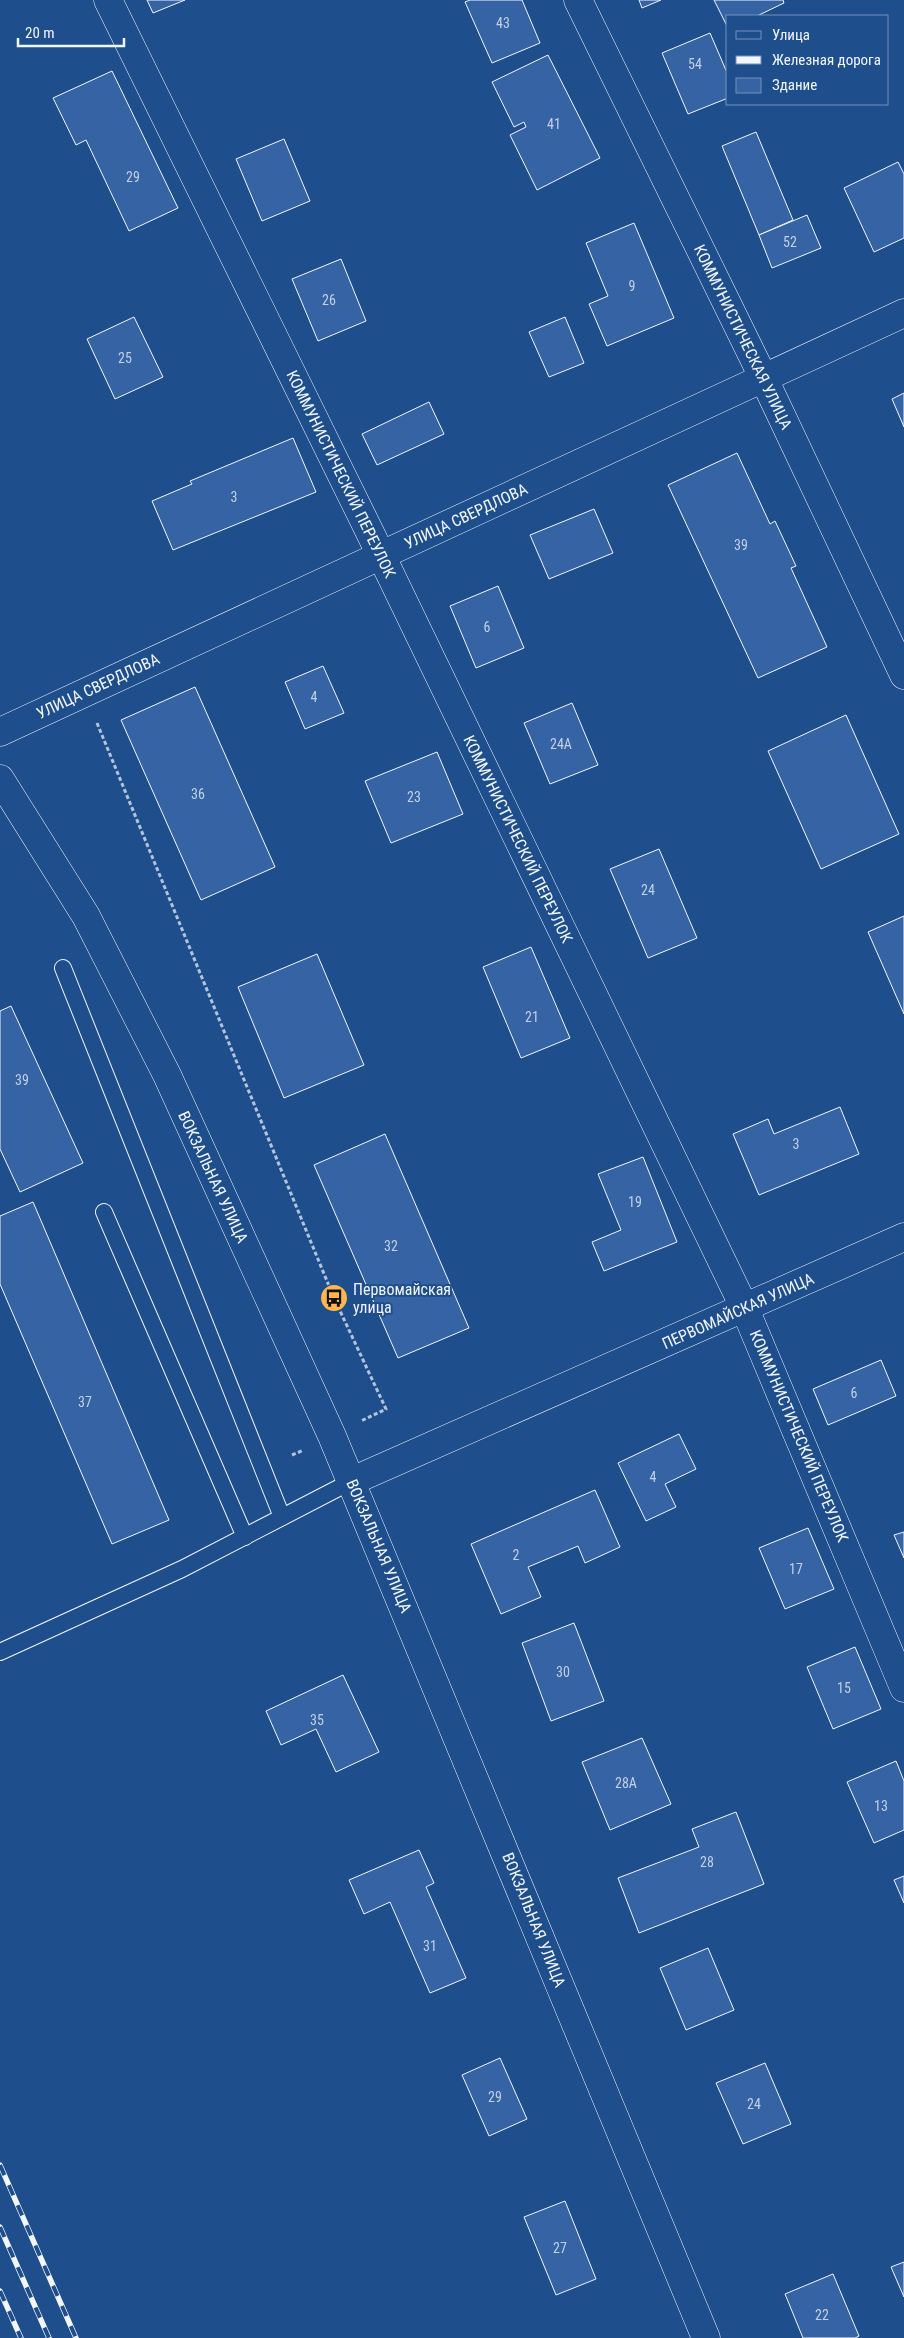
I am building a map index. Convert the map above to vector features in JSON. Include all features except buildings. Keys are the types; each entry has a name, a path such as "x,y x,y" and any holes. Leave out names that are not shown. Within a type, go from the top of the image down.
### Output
{"street":[{"name":"КОММУНИСТИЧЕСКИЙ ПЕРЕУЛОК","path":"108,0 381,555 745,1309 904,1688"},
{"name":"КОММУНИСТИЧЕСКАЯ УЛИЦА","path":"578,0 764,379 904,675"},
{"name":"УЛИЦА СВЕРДЛОВА","path":"0,732 904,313"},
{"name":"ВОКЗАЛЬНАЯ УЛИЦА","path":"0,779 86,916 167,1075 332,1436 706,2338"},
{"name":"ПЕРВОМАЙСКАЯ УЛИЦА","path":"352,1481 745,1309 904,1237"}],"lane":[{"path":"63,968 282,1518"},
{"path":"104,1212 245,1537"},
{"path":"0,1652 182,1569 352,1481"}],"path":[{"path":"96,720 334,1298 386,1409 292,1455"}],"railway":[{"path":"0,2165 76,2338"},
{"path":"0,2227 49,2338"},
{"path":"0,2291 21,2338"}],"place":[{"name":"Первомайская улица","path":"334,1298"}]}
